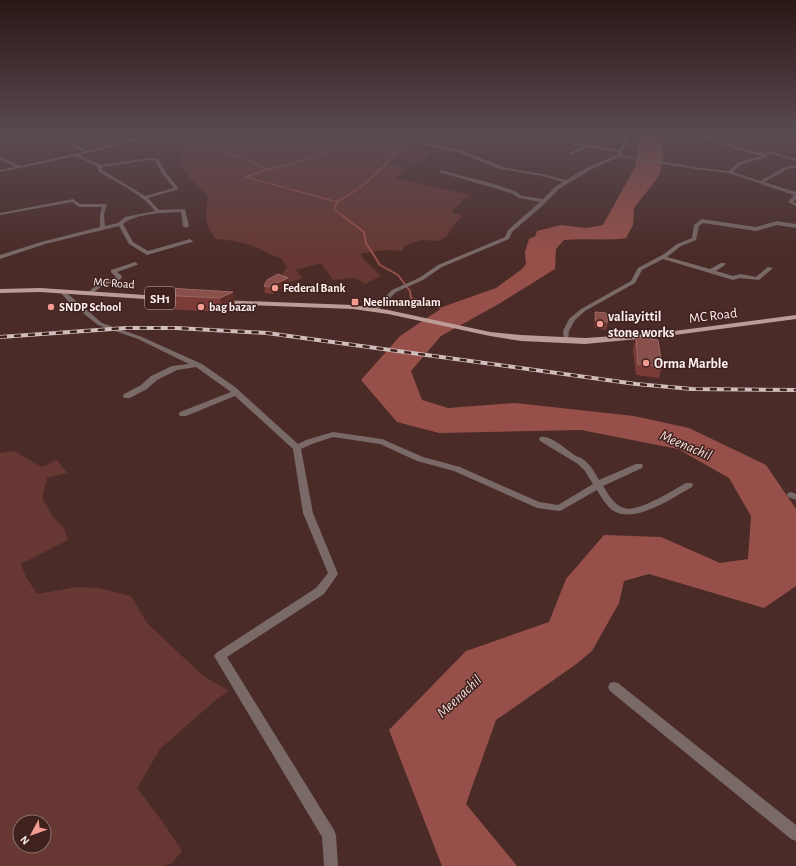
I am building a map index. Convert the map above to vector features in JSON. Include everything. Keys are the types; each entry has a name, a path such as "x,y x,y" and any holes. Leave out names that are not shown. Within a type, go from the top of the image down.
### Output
{"main road":[{"name":"MC Road","path":"0,291 62,291 180,300"},
{"path":"210,302 353,307 375,310"},
{"name":"MC Road","path":"375,310 490,334 521,338 566,340 598,340 652,335 796,317"}],"street":[{"path":"106,174 137,191 145,197 158,212"},
{"path":"145,197 177,189 165,174"},
{"path":"454,174 513,192 521,197 544,201"},
{"path":"539,174 567,182"},
{"path":"375,310 389,295 448,262 504,240 507,238 510,231 558,187 581,174"},
{"path":"737,174 796,195 790,202 796,205"},
{"path":"761,182 775,174"},
{"path":"0,214 73,200 79,206 105,205 102,222 103,228"},
{"path":"0,257 21,248 120,224 127,218 158,212 183,210 186,226"},
{"path":"566,340 566,331 572,319 595,302 633,282 640,269 663,257 679,245 694,239 696,225 702,221 756,229 777,223 796,226"},
{"path":"120,224 131,243 147,253 190,241"},
{"path":"663,257 733,278 740,276 757,279 770,268"},
{"path":"90,293 99,286 119,278 119,276 113,272 135,264"},
{"path":"710,272 723,264"},
{"path":"62,291 70,300 100,324 140,338 196,365 232,388 297,448 308,513 333,574 320,591 220,656 330,834 331,866"},
{"path":"127,396 144,387 154,378 175,368 196,365"},
{"path":"183,414 236,393"},
{"path":"297,448 309,442 333,434 382,442 420,459 457,469 522,499 559,508 598,486 602,482 639,466"},
{"path":"543,439 559,447 582,463 591,473 598,486 613,506 620,511 632,512 689,485"},
{"path":"614,687 796,834"}],"shaded area":[{"path":"187,174 399,174 395,178 471,195 463,200 451,212 463,216 455,223 446,237 439,241 421,240 405,246 402,251 393,250 361,254 363,259 381,276 365,284 354,278 333,280 321,263 296,270 302,278 291,282 279,279 287,267 281,258 248,244 216,239 209,229 206,219 208,196"},
{"path":"14,451 42,467 57,460 67,473 47,478 42,497 52,516 64,528 68,540 21,564 26,577 37,594 77,587 99,588 131,596 147,623 202,675 229,691 217,699 160,749 137,788 182,851 172,863 163,866 0,866 0,453"}],"water":[{"path":"631,174 659,174 634,208 633,225 626,238 564,240 556,249 555,269 497,305 441,336 411,371 422,400 448,408 515,403 634,416 689,428 766,465 796,509 796,586 764,608 649,574 624,581 619,603 592,651 575,665 496,720 466,804 517,866 442,866 389,730 466,651 549,622 566,579 604,535 661,537 720,563 748,559 751,516 729,478 678,449 581,430 439,433 397,422 361,380 400,336 445,306 496,288 526,266 537,231 561,225 586,228 603,225"}],"building":[{"path":"278,274 288,278 272,287 264,286 267,280"},
{"path":"168,288 233,292 220,298 160,295"},
{"path":"595,312 606,313 608,322 596,321"},
{"path":"636,337 658,340 662,366 638,364"}],"waterway":[{"path":"253,174 246,177 337,202 334,209 344,217"},
{"path":"338,201 365,184 376,174"},
{"path":"343,216 364,232 366,243 380,265 398,275 410,291 411,298 445,309"},
{"name":"Meenachil","path":"526,272 532,264 530,252 533,241 548,234 555,233"}],"railway":[{"path":"0,337 126,328 176,328 267,333 636,384 692,389 796,390"}],"place":[{"name":"Federal Bank","path":"275,288"},
{"name":"Neelimangalam","path":"355,302"},
{"name":"SNDP School","path":"51,307"},
{"name":"bag bazar","path":"201,307"},
{"name":"valiayittil stone works","path":"600,324"},
{"name":"Orma Marble","path":"646,363"}]}
